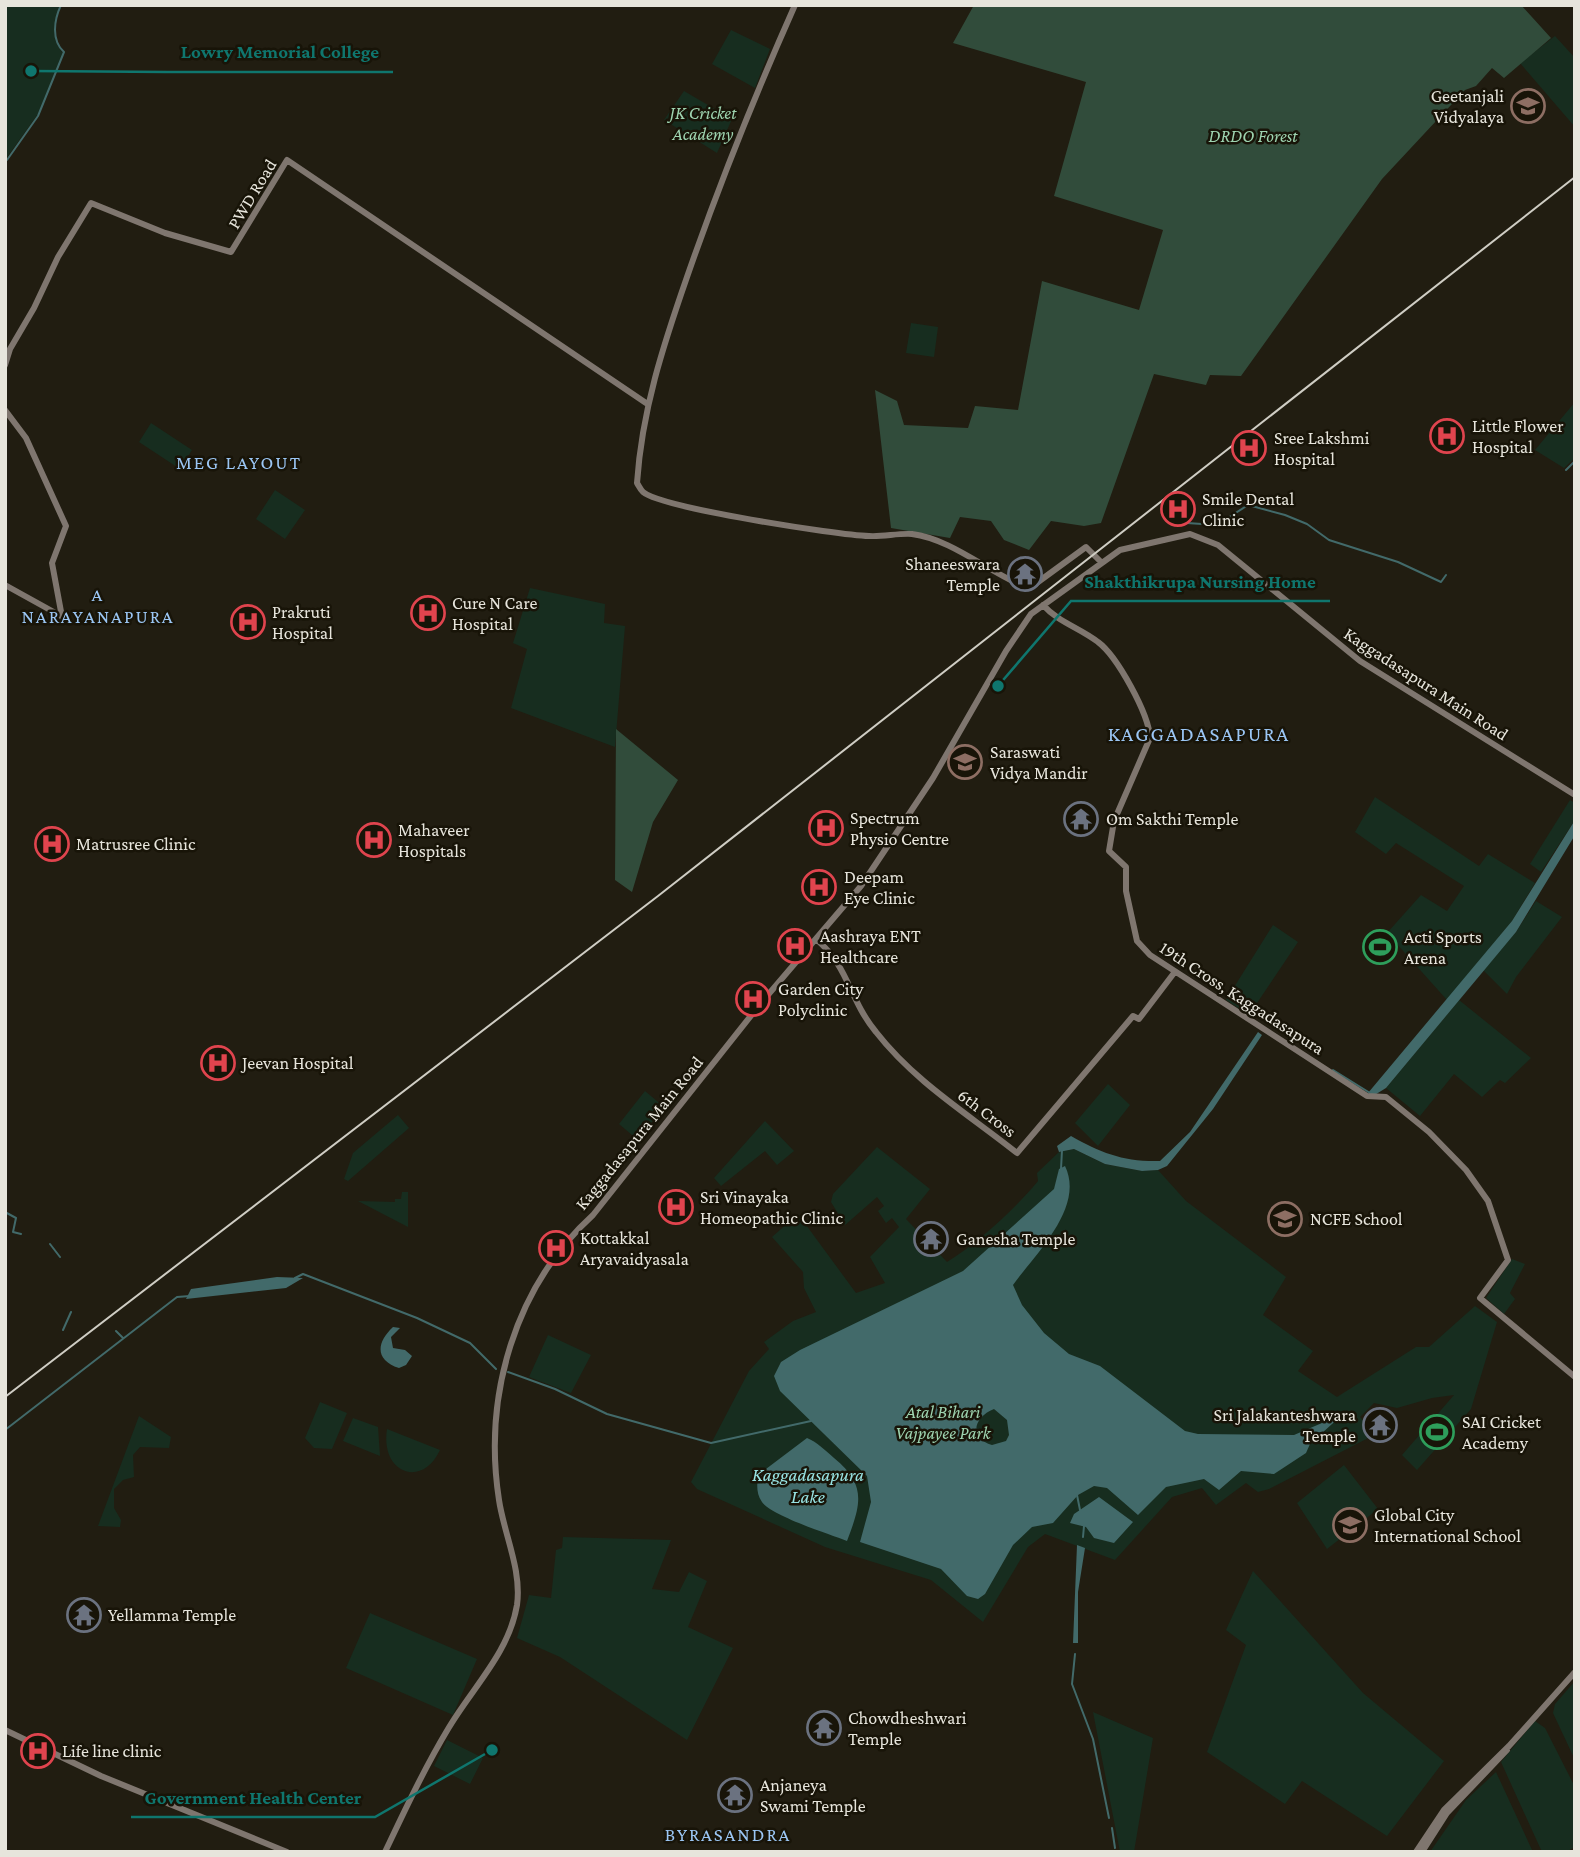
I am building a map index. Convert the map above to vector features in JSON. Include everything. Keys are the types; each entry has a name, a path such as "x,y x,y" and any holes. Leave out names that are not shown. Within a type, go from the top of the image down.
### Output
{"street":[{"path":"795,5 708,216 646,403 637,483 643,492 665,502 711,512 849,535 892,537 910,534 935,540 1023,586 1034,584 1086,547 1100,562"},
{"name":"PWD Road","path":"5,365 8,351 90,203 165,233 231,252 287,160 646,403"},
{"path":"5,410 26,438 66,527 52,563 62,617 5,585"},
{"name":"Kaggadasapura Main Road","path":"385,1852 428,1762 503,1646 517,1603 517,1580 493,1463 504,1361 535,1290 570,1236 593,1215 761,1003 866,880 933,778 1006,651 1031,614 1120,550 1190,534 1219,545 1360,661 1575,795"},
{"name":"19th Cross, Kaggadasapura","path":"1043,605 1051,613 1100,643 1139,700 1150,726 1150,737 1114,821 1109,851 1126,867 1126,891 1137,941 1174,973 1367,1096 1386,1097 1430,1132 1466,1170 1488,1201 1508,1260 1480,1298 1575,1377"},
{"name":"6th Cross","path":"816,939 844,970 859,1010 899,1058 940,1096 1017,1153 1133,1016 1139,1020 1174,973"},
{"path":"1422,1852 1447,1813 1575,1672"},
{"path":"7,1733 101,1776 287,1852"},
{"path":"1416,1852 1444,1810 1484,1767 1509,1745"}],"green space":[{"path":"5,5 60,5 55,36 63,53 38,114 5,160"},
{"name":"DRDO Forest","path":"974,5 1521,5 1551,38 1504,78 1492,68 1476,86 1465,90 1382,179 1241,376 1210,375 1206,385 1154,374 1101,523 1084,526 1051,521 1029,550 1004,540 991,521 960,517 950,538 891,528 875,390 897,401 904,425 968,428 975,406 1018,410 1042,281 1139,310 1163,230 1054,196 1086,82 953,43"},
{"path":"731,30 770,49 755,88 712,64"},
{"path":"1555,36 1575,58 1575,127 1520,63"},
{"name":"JK Cricket Academy","path":"684,91 732,119 717,153 664,120"},
{"path":"911,323 938,327 934,357 906,353"},
{"path":"1575,402 1575,458 1564,468 1535,450"},
{"path":"151,423 192,450 180,469 139,442"},
{"path":"275,490 305,510 285,539 256,519"},
{"path":"530,588 605,604 604,623 625,626 615,747 511,708 527,649 513,643"},
{"path":"616,729 678,780 653,822 632,892 615,880"},
{"path":"1375,797 1479,866 1488,854 1535,883 1512,921 1447,1000 1387,933 1421,895 1447,911 1464,886 1396,843 1386,854 1355,832"},
{"path":"1570,800 1575,803 1575,820 1541,872 1530,864"},
{"path":"1536,901 1562,917 1516,977 1507,994 1483,970 1516,932"},
{"path":"1273,925 1298,942 1249,1015 1226,1000"},
{"path":"1459,1000 1531,1058 1505,1083 1500,1080 1482,1097 1454,1074 1420,1116 1386,1088"},
{"path":"1108,1084 1130,1105 1098,1146 1075,1123"},
{"path":"645,1091 664,1107 638,1140 619,1124"},
{"path":"398,1115 409,1128 348,1181 344,1179 353,1153"},
{"path":"765,1121 794,1151 777,1165 765,1151 721,1186 714,1178"},
{"name":"Atal Bihari Vajpayee Park","path":"877,1147 930,1189 906,1219 947,1262 1007,1214 1038,1181 1037,1173 1059,1152 1074,1149 1105,1164 1142,1171 1158,1170 1186,1201 1286,1277 1263,1315 1313,1351 1298,1371 1337,1397 1416,1347 1429,1347 1475,1306 1497,1322 1471,1409 1417,1470 1402,1455 1454,1395 1397,1408 1374,1403 1360,1417 1376,1434 1269,1489 1258,1492 1246,1483 1216,1505 1202,1488 1172,1497 1115,1560 1045,1534 1028,1547 983,1622 931,1580 825,1547 697,1489 691,1482 749,1371 769,1349 764,1342 793,1321 816,1312 804,1288 803,1272 772,1237 798,1214 856,1293 885,1283 870,1257 899,1227 892,1218 886,1223 878,1211 884,1206 877,1197 845,1225 831,1202 833,1194"},
{"path":"402,1192 408,1192 408,1227 358,1201 395,1202 395,1199 401,1199"},
{"path":"1512,1259 1525,1264 1510,1293 1515,1299 1504,1314 1486,1298"},
{"path":"548,1335 591,1355 571,1393 529,1377"},
{"path":"320,1402 347,1413 332,1449 314,1448 305,1438"},
{"path":"139,1416 171,1437 169,1448 140,1447 133,1455 134,1477 123,1480 114,1489 114,1508 121,1520 120,1527 98,1526"},
{"path":"353,1418 378,1427 380,1456 343,1441"},
{"path":"387,1429 440,1450 423,1469 404,1471 390,1456"},
{"path":"1344,1465 1378,1509 1327,1549 1297,1503"},
{"path":"563,1537 671,1540 652,1589 679,1592 689,1572 707,1581 688,1627 733,1648 687,1740 560,1657 517,1638 529,1595 551,1598 556,1550 562,1548"},
{"path":"1253,1571 1363,1693 1444,1761 1387,1836 1302,1781 1285,1804 1207,1752 1246,1645 1226,1630"},
{"path":"370,1613 477,1659 453,1715 346,1668"},
{"path":"1575,1681 1575,1760 1553,1713 1555,1704"},
{"path":"1093,1712 1153,1738 1134,1852 1120,1852"},
{"path":"1535,1721 1545,1728 1575,1787 1575,1847 1566,1852 1542,1852 1501,1762"},
{"path":"447,1740 483,1758 470,1784 434,1766"},
{"path":"1496,1772 1533,1852 1430,1852 1466,1800"}],"water":[{"path":"1575,820 1575,835 1516,932 1386,1088 1373,1096 1368,1093 1512,921"},
{"path":"1258,1032 1262,1035 1213,1109 1167,1166 1158,1170 1142,1171 1105,1164 1074,1149 1059,1152 1057,1146 1071,1136 1113,1155 1135,1160 1160,1161 1190,1132"},
{"name":"Kaggadasapura Lake","path":"1065,1166 1069,1182 1069,1197 1063,1213 1045,1244 1013,1285 1022,1305 1044,1333 1069,1354 1100,1366 1185,1431 1198,1434 1294,1435 1343,1414 1310,1444 1306,1453 1274,1474 1241,1471 1219,1490 1204,1479 1166,1487 1138,1515 1107,1488 1094,1486 1078,1495 1053,1523 1032,1527 1013,1545 985,1594 978,1599 967,1596 941,1569 860,1542 871,1502 867,1476 780,1391 774,1376 781,1362 800,1350 963,1271 1054,1189 1059,1169","holes":["994,1409 1007,1420 1009,1435 1006,1441 992,1445 979,1437 976,1427 987,1413"]},
{"path":"277,1277 303,1278 286,1288 186,1299 191,1289"},
{"path":"393,1327 400,1328 391,1337 393,1348 405,1350 412,1356 406,1365 399,1368 391,1365 382,1356 381,1350 383,1339"},
{"name":"Kaggadasapura Lake","path":"807,1438 845,1468 856,1486 858,1506 847,1541 777,1513 762,1502 759,1495 758,1475"},
{"path":"1099,1497 1133,1522 1114,1543 1094,1538 1086,1527 1070,1523 1074,1514"},
{"path":"1077,1545 1085,1548 1078,1592 1078,1643 1073,1643"}],"waterway":[{"path":"7,160 38,116 64,52 55,36 61,5"},
{"path":"1566,470 1575,461"},
{"path":"1187,523 1217,525 1248,505 1285,515 1307,524 1329,540 1398,562 1441,582 1446,575"},
{"path":"1333,1070 1370,1093"},
{"path":"1061,1169 1062,1150"},
{"path":"5,1212 16,1218 13,1232 21,1234"},
{"path":"50,1244 60,1257"},
{"path":"295,1278 303,1274 417,1318 470,1343 496,1369"},
{"path":"5,1430 177,1297 190,1296"},
{"path":"63,1330 71,1312"},
{"path":"116,1331 123,1338"},
{"path":"508,1372 555,1389 607,1414 711,1443 811,1421"},
{"path":"1077,1495 1080,1510"},
{"path":"1083,1537 1084,1526"},
{"path":"1075,1654 1072,1684 1093,1739 1109,1818"},
{"path":"1112,1828 1115,1848"}],"railway":[{"path":"5,1397 658,896 1575,177"}],"place":[{"name":"Lowry Memorial College","path":"31,71"},
{"name":"Geetanjali Vidyalaya","path":"1528,106"},
{"name":"Little Flower Hospital","path":"1447,436"},
{"name":"Sree Lakshmi Hospital","path":"1249,448"},
{"name":"Smile Dental Clinic","path":"1178,509"},
{"name":"Shaneeswara Temple","path":"1025,574"},
{"name":"Cure N Care Hospital","path":"428,613"},
{"name":"Prakruti Hospital","path":"248,622"},
{"name":"Shakthikrupa Nursing Home","path":"998,686"},
{"name":"Saraswati Vidya Mandir","path":"965,762"},
{"name":"Om Sakthi Temple","path":"1081,819"},
{"name":"Spectrum Physio Centre","path":"826,828"},
{"name":"Mahaveer Hospitals","path":"374,840"},
{"name":"Matrusree Clinic","path":"52,844"},
{"name":"Deepam Eye Clinic","path":"819,887"},
{"name":"Aashraya ENT Healthcare","path":"795,946"},
{"name":"Acti Sports Arena","path":"1380,947"},
{"name":"Garden City Polyclinic","path":"753,999"},
{"name":"Jeevan Hospital","path":"218,1063"},
{"name":"Sri Vinayaka Homeopathic Clinic","path":"676,1207"},
{"name":"NCFE School","path":"1285,1219"},
{"name":"Ganesha Temple","path":"931,1239"},
{"name":"Kottakkal Aryavaidyasala","path":"556,1248"},
{"name":"Sri Jalakanteshwara Temple","path":"1380,1425"},
{"name":"SAI Cricket Academy","path":"1437,1432"},
{"name":"Global City International School","path":"1350,1525"},
{"name":"Yellamma Temple","path":"84,1615"},
{"name":"Chowdheshwari Temple","path":"824,1728"},
{"name":"Government Health Center","path":"492,1750"},
{"name":"Life line clinic","path":"38,1751"},
{"name":"Anjaneya Swami Temple","path":"735,1795"}],"district":[{"name":"MEG LAYOUT","path":"239,462"},
{"name":"A NARAYANAPURA","path":"98,605"},
{"name":"KAGGADASAPURA","path":"1199,734"},
{"name":"BYRASANDRA","path":"728,1834"}]}
